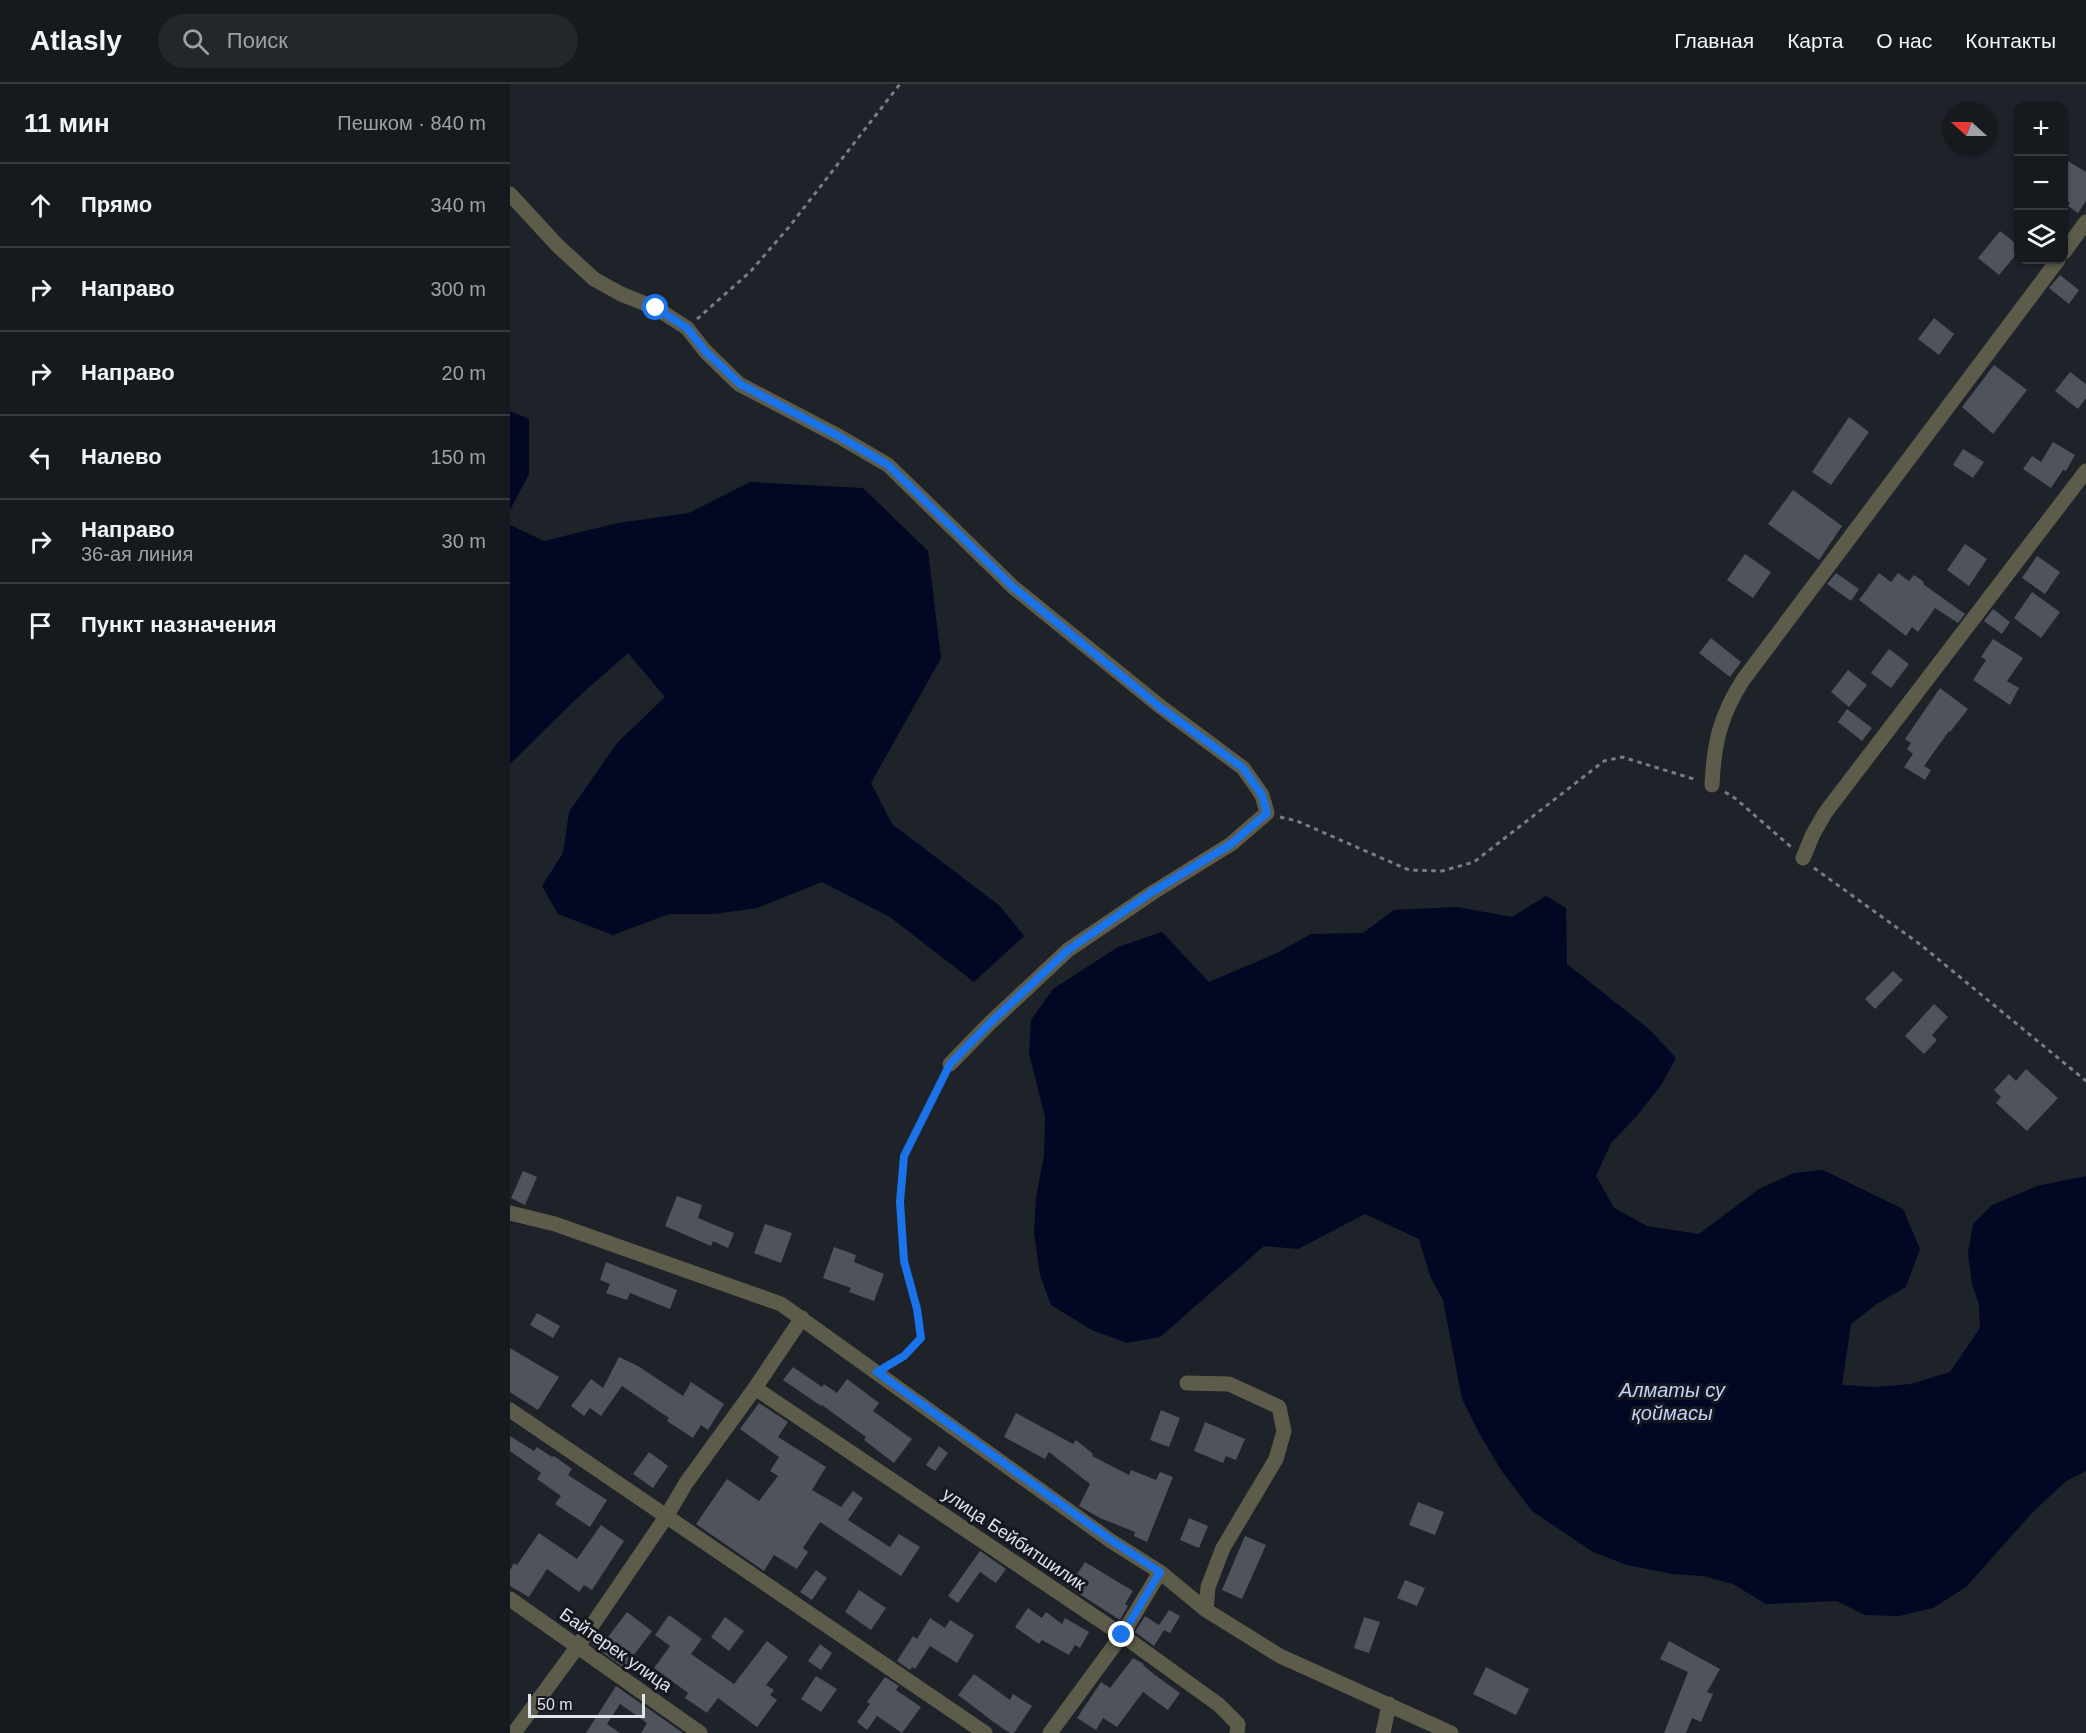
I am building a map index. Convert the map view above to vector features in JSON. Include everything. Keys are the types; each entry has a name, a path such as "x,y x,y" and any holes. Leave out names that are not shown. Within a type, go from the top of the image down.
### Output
{"street":[{"path":"510,194 558,246 594,279 621,294 656,308 687,328 705,351 740,384 888,465 1013,587 1161,708 1243,768 1262,795 1267,813 1231,844 1152,892 1068,950 950,1064"},
{"path":"2068,247 2086,222"},
{"path":"1712,784 1719,730 1728,703 1743,680 2055,264"},
{"path":"1803,858 1825,813 2086,471"},
{"path":"510,1213 555,1224 781,1304 1111,1540 1160,1572 1206,1611 1280,1656 1451,1733"},
{"path":"514,1733 578,1646 686,1483 755,1388 802,1318"},
{"path":"1187,1383 1229,1384 1279,1407 1284,1431 1275,1459 1223,1548 1208,1587 1206,1611"},
{"name":"улица Бейбитшилик","path":"755,1388 1122,1635 1219,1705 1238,1724 1237,1733"},
{"path":"510,1410 985,1733"},
{"path":"1050,1733 1122,1635 1160,1572"},
{"name":"Байтерек улица","path":"510,1599 700,1733"},
{"path":"1383,1733 1389,1704"}],"path":[{"path":"687,328 756,265 789,227 900,84"},
{"path":"1297,821 1409,870 1442,871 1474,862 1604,761 1622,757 1712,784 1736,799 1818,872 1921,945 2086,1081"},
{"path":"877,1372 904,1356 921,1338 917,1309 904,1261 900,1202 904,1156 950,1064"}],"water":[{"path":"510,411 529,419 529,474 510,510"},
{"path":"750,482 863,488 928,551 941,658 871,783 892,824 1000,906 1024,936 974,982 890,917 822,882 757,908 715,914 669,914 613,935 558,914 542,886 563,853 569,812 617,743 665,697 628,653 576,699 510,764 510,525 544,541 618,523 689,513"},
{"name":"Алматы су қоймасы","path":"1546,896 1566,908 1567,964 1649,1029 1676,1058 1661,1085 1636,1117 1611,1143 1596,1176 1614,1208 1647,1226 1699,1234 1759,1189 1794,1173 1823,1170 1903,1209 1920,1249 1906,1287 1878,1303 1851,1324 1842,1385 1877,1387 1911,1384 1950,1372 1980,1328 1979,1304 1972,1284 1968,1253 1973,1224 1992,1205 2037,1186 2086,1176 2086,1471 2066,1481 2031,1514 1966,1587 1933,1608 1899,1616 1865,1615 1837,1601 1766,1604 1733,1584 1703,1576 1673,1574 1627,1565 1593,1552 1532,1511 1501,1470 1462,1399 1443,1300 1430,1276 1419,1239 1365,1214 1298,1249 1264,1246 1160,1337 1127,1343 1092,1330 1051,1305 1040,1275 1034,1232 1036,1197 1044,1156 1045,1117 1029,1053 1031,1020 1053,989 1118,947 1162,932 1209,982 1277,953 1311,934 1363,933 1394,910 1457,907 1512,917"}],"building":[{"path":"2068,161 2086,172 2086,201 2078,213 2068,206 2070,203 2068,201"},
{"path":"2000,231 2014,242 2014,257 1999,275 1978,258"},
{"path":"2060,275 2079,290 2069,304 2049,288"},
{"path":"1934,318 1954,334 1939,355 1918,339"},
{"path":"1994,365 2027,390 1993,434 1962,407"},
{"path":"2070,372 2086,384 2086,398 2078,409 2055,391"},
{"path":"1849,417 1869,432 1831,485 1812,472"},
{"path":"2053,442 2075,455 2066,471 2063,470 2051,488 2023,469 2032,456 2041,462"},
{"path":"1963,449 1984,462 1973,478 1953,465"},
{"path":"1793,490 1842,526 1819,560 1768,524"},
{"path":"1965,544 1987,559 1969,586 1947,570"},
{"path":"1745,554 1771,572 1753,598 1727,580"},
{"path":"2037,556 2060,572 2045,594 2022,578"},
{"path":"1836,573 1859,589 1851,601 1827,584"},
{"path":"1879,573 1891,582 1898,573 1909,581 1914,575 1965,614 1958,623 1935,608 1918,632 1912,627 1906,636 1859,600"},
{"path":"2032,592 2060,612 2041,638 2014,618"},
{"path":"1993,609 2010,622 2002,634 1984,621"},
{"path":"1711,638 1741,662 1730,677 1699,653"},
{"path":"1993,639 2023,658 2007,681 2019,688 2010,705 1973,680 1986,660 1981,657"},
{"path":"1889,649 1909,664 1891,688 1871,673"},
{"path":"1848,670 1867,685 1849,707 1831,692"},
{"path":"1940,688 1968,709 1924,766 1931,770 1925,780 1904,767 1913,754 1907,749 1911,743 1905,739"},
{"path":"1847,709 1872,728 1862,741 1838,722"},
{"path":"1893,971 1903,980 1875,1009 1865,999"},
{"path":"1934,1004 1948,1017 1932,1035 1937,1040 1924,1054 1905,1036"},
{"path":"2026,1069 2058,1098 2027,1131 1996,1103 2001,1097 1994,1090 2009,1074 2016,1081"},
{"path":"523,1171 537,1177 525,1205 511,1198"},
{"path":"677,1196 702,1205 698,1218 734,1233 728,1248 713,1241 711,1246 665,1226"},
{"path":"765,1224 792,1233 781,1263 754,1253"},
{"path":"834,1247 856,1255 854,1262 884,1274 874,1301 849,1292 851,1288 823,1278"},
{"path":"606,1262 677,1290 670,1309 630,1293 627,1300 606,1293 610,1284 600,1280"},
{"path":"537,1313 560,1326 553,1338 530,1325"},
{"path":"510,1348 559,1377 538,1410 510,1392"},
{"path":"619,1357 638,1366 683,1396 691,1382 724,1404 708,1430 701,1425 693,1438 667,1421 669,1418 622,1386 601,1416 590,1408 584,1416 571,1406 591,1379 603,1388"},
{"path":"793,1367 822,1387 824,1384 837,1393 847,1379 879,1403 873,1411 912,1439 894,1463 864,1440 866,1437 783,1380"},
{"path":"759,1403 788,1422 778,1437 826,1467 812,1490 841,1507 853,1491 863,1498 848,1520 890,1547 899,1534 920,1547 901,1576 820,1522 803,1548 808,1552 797,1569 774,1555 764,1571 696,1524 727,1479 759,1501 778,1476 770,1471 779,1457 740,1429"},
{"path":"1161,1410 1180,1418 1169,1447 1150,1440"},
{"path":"1016,1413 1073,1444 1076,1440 1093,1454 1092,1456 1129,1475 1131,1470 1156,1480 1160,1472 1173,1477 1147,1542 1134,1536 1135,1532 1100,1518 1079,1506 1090,1484 1049,1452 1045,1459 1004,1437"},
{"path":"1205,1422 1245,1439 1236,1460 1226,1456 1223,1463 1194,1451"},
{"path":"510,1436 534,1451 537,1447 552,1457 554,1456 572,1469 568,1475 607,1500 590,1527 555,1504 561,1496 537,1479 541,1473 510,1451"},
{"path":"939,1446 948,1453 935,1471 926,1465"},
{"path":"649,1452 668,1466 653,1488 633,1474"},
{"path":"1418,1502 1444,1512 1435,1535 1409,1525"},
{"path":"1189,1518 1208,1526 1199,1548 1180,1540"},
{"path":"601,1525 624,1541 592,1590 584,1585 579,1592 547,1569 529,1597 510,1586 510,1570 514,1563 517,1565 539,1533 577,1559"},
{"path":"1245,1536 1266,1545 1242,1599 1222,1590"},
{"path":"980,1551 1006,1569 996,1583 980,1572 958,1603 948,1596"},
{"path":"1085,1562 1133,1591 1125,1604 1128,1606 1120,1620 1061,1582 1069,1569 1077,1574"},
{"path":"816,1570 827,1578 812,1600 800,1592"},
{"path":"1405,1580 1425,1588 1417,1606 1397,1598"},
{"path":"859,1590 886,1608 871,1630 845,1612"},
{"path":"1028,1608 1042,1618 1046,1612 1062,1624 1065,1618 1089,1632 1080,1648 1075,1645 1069,1655 1042,1640 1039,1644 1015,1627"},
{"path":"1169,1610 1180,1616 1170,1633 1164,1630 1154,1646 1135,1632 1145,1616 1159,1625"},
{"path":"627,1612 652,1631 624,1668 591,1644 600,1632 608,1637"},
{"path":"669,1615 702,1639 691,1654 734,1684 767,1641 788,1657 766,1685 774,1690 770,1695 777,1700 757,1727 718,1698 707,1713 685,1698 688,1693 654,1668 670,1646 655,1635"},
{"path":"725,1617 744,1631 729,1651 711,1637"},
{"path":"1364,1617 1380,1622 1369,1653 1354,1648"},
{"path":"930,1618 945,1628 950,1620 974,1635 957,1663 930,1646 915,1669 912,1667 910,1670 897,1661 913,1636 917,1639"},
{"path":"1669,1641 1720,1669 1707,1692 1713,1694 1701,1722 1692,1718 1686,1733 1664,1733 1688,1672 1660,1659"},
{"path":"820,1644 832,1653 821,1670 808,1661"},
{"path":"1133,1658 1180,1693 1168,1710 1143,1692 1117,1727 1103,1718 1096,1730 1077,1718 1101,1682 1110,1688"},
{"path":"1486,1667 1529,1689 1516,1715 1473,1694"},
{"path":"974,1674 1010,1700 1013,1694 1032,1706 1014,1733 1010,1733 995,1723 958,1695"},
{"path":"816,1676 837,1689 821,1712 801,1699"},
{"path":"885,1677 899,1686 896,1690 921,1707 902,1733 877,1716 867,1730 857,1722 870,1704 867,1702"},
{"path":"616,1686 683,1733 641,1733 647,1723 620,1704 607,1724 620,1733 586,1733"}],"route":[{"path":"656,308 687,328 705,351 740,384 888,465 1013,587 1161,708 1243,768 1262,795 1267,813 1231,844 1152,892 1068,950 989,1024 950,1064 904,1156 900,1202 904,1261 917,1309 921,1338 904,1356 877,1372 1111,1540 1160,1572 1122,1635"}]}
